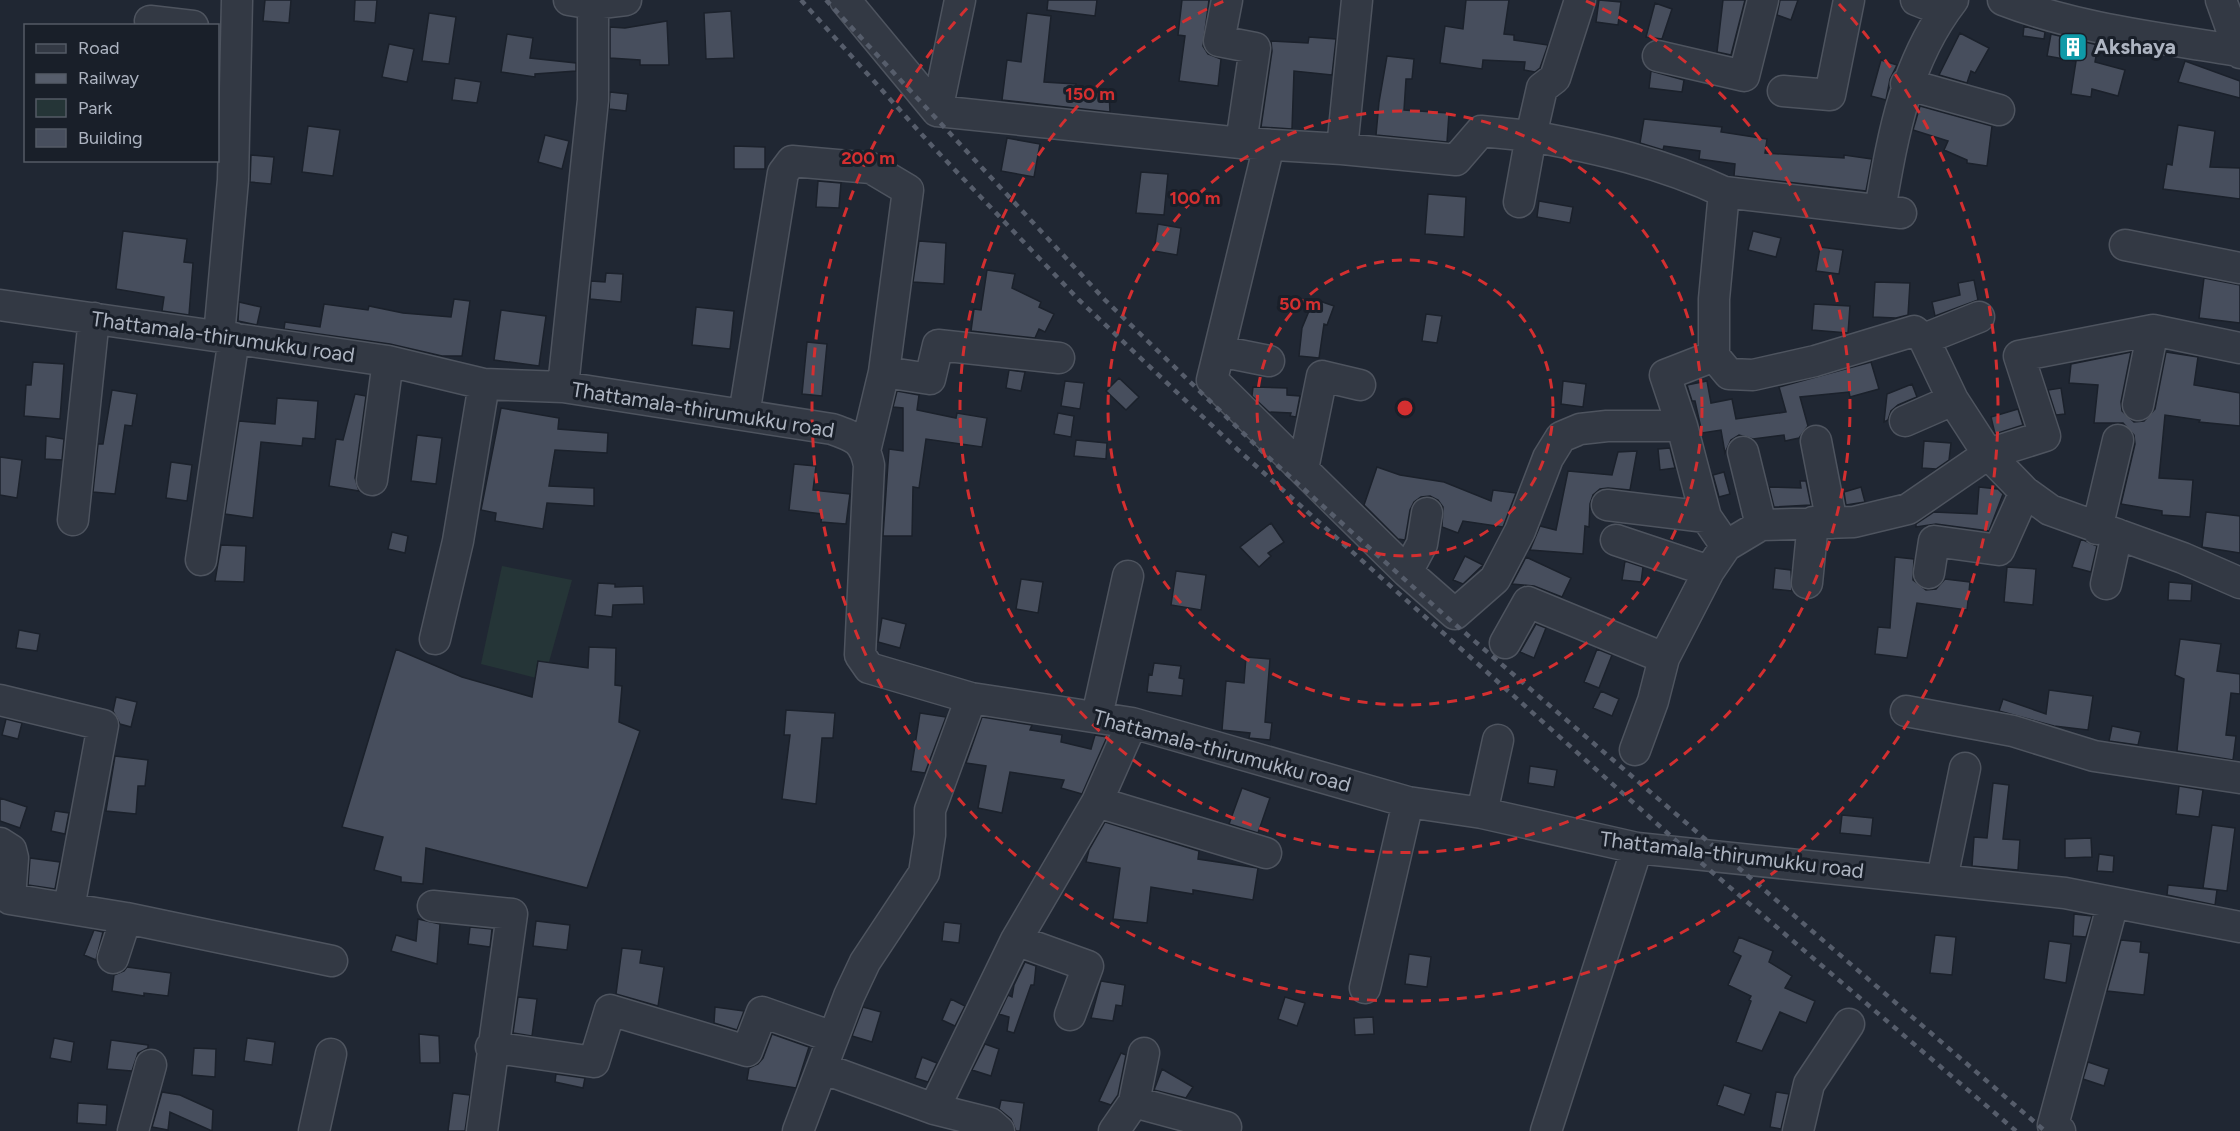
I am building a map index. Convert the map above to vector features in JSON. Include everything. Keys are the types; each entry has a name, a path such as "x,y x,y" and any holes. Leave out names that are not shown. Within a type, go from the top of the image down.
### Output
{"street":[{"path":"201,560 227,337 233,180 227,29 237,0"},
{"path":"563,387 593,100 581,2 626,0"},
{"path":"845,0 937,111 1255,144 1342,149 1456,160 1481,131 1530,136 1585,146 1659,166 1690,176 1724,192 1891,211 1896,122 1906,84 1932,29 1948,6 1916,0"},
{"path":"937,111 960,0"},
{"path":"1227,0 1219,40 1255,48 1255,144 1212,380 1407,572 1455,615 1495,579 1520,531 1548,458 1561,437 1580,429 1607,426 1682,426"},
{"path":"1342,149 1357,0"},
{"path":"1519,202 1530,136 1542,88 1555,78 1580,0"},
{"path":"1658,56 1744,76 1763,0"},
{"path":"1783,91 1830,94 1849,0"},
{"path":"2003,0 2028,10 2130,33 2240,52 2221,0"},
{"path":"150,21 176,24"},
{"path":"1906,84 1999,110"},
{"path":"744,415 783,174 792,161 871,168 908,190 885,372 866,447"},
{"path":"1724,192 1714,299 1714,356 1729,374 1754,375 1815,361 1914,331 1924,339 1953,400 1988,454 2025,492 2050,510 2240,583"},
{"path":"2125,245 2240,268"},
{"name":"Thattamala-thirumukku road","path":"0,304 388,361 484,384 563,387 832,429 852,436 866,447 870,483 860,655 869,668 971,698 1132,723 1408,802 1482,813 1637,848 2065,893 2240,927"},
{"path":"1924,339 1979,317"},
{"path":"73,520 94,318"},
{"path":"1635,750 1653,700 1664,658 1709,571 1726,546 1761,525 1854,522 1908,509 1988,454 2044,436 2019,356 2153,330 2240,348"},
{"path":"2138,405 2153,330"},
{"path":"885,372 928,391 938,345 1059,358"},
{"path":"1219,351 1269,361"},
{"path":"1714,356 1665,375 1682,426 1706,517 1726,546"},
{"path":"372,480 388,361"},
{"path":"1303,470 1322,376 1360,385"},
{"path":"435,639 458,541 484,384"},
{"path":"1905,421 1953,400"},
{"path":"2106,584 2107,531 2118,440"},
{"path":"1807,583 1822,523 1816,441"},
{"path":"1743,452 1761,525"},
{"path":"1929,573 1934,542 1999,550 2025,492"},
{"path":"1607,506 1706,517"},
{"path":"1407,572 1422,544 1427,513"},
{"path":"1616,540 1709,571"},
{"path":"1097,716 1128,576"},
{"path":"1505,644 1528,602 1664,658"},
{"path":"798,1131 833,1037 865,962 924,873 932,802 971,698"},
{"path":"0,700 103,725 69,908"},
{"path":"1906,711 2013,731 2094,756 2163,769 2240,778"},
{"path":"934,1109 1016,940 1097,802 1132,723"},
{"path":"1482,813 1498,740"},
{"path":"1942,879 1965,768"},
{"path":"1097,802 1266,853"},
{"path":"1365,988 1408,802"},
{"path":"0,843 11,850 13,858 10,899 126,918 332,961"},
{"path":"1546,1131 1554,1100 1637,848"},
{"path":"2060,1131 2053,1125 2113,903"},
{"path":"434,906 512,914 491,1047 482,1131"},
{"path":"113,958 126,918"},
{"path":"1016,940 1088,966 1070,1015"},
{"path":"491,1047 594,1062 610,1010 747,1051 762,1012 833,1037"},
{"path":"1798,1131 1809,1084 1849,1024"},
{"path":"1114,1131 1134,1102 1144,1053"},
{"path":"314,1131 331,1054"},
{"path":"133,1131 151,1065"},
{"path":"822,1068 934,1109 990,1123 999,1131"},
{"path":"1134,1102 1230,1130"}],"green space":[{"path":"502,566 572,580 544,680 481,664"}],"building":[{"path":"265,0 291,0 289,23 263,21"},
{"path":"355,0 377,0 375,23 354,21"},
{"path":"1048,0 1097,0 1095,16 1047,10"},
{"path":"1182,0 1209,0 1203,46 1208,54 1221,59 1218,86 1179,81 1185,36 1178,35"},
{"path":"1466,0 1509,0 1504,34 1514,35 1514,40 1548,45 1540,68 1535,72 1524,70 1525,62 1483,60 1482,69 1440,63 1445,26 1463,29"},
{"path":"1599,0 1621,2 1618,25 1596,22"},
{"path":"1723,0 1745,0 1731,55 1717,52"},
{"path":"1780,0 1798,0 1791,20 1777,15"},
{"path":"1655,3 1672,9 1662,39 1646,37"},
{"path":"731,11 734,58 706,59 704,13"},
{"path":"429,13 456,17 449,64 422,61"},
{"path":"1027,13 1051,16 1044,82 1076,84 1075,93 1109,92 1110,112 1002,100 1007,60 1021,62"},
{"path":"667,21 669,65 640,65 640,60 610,58 610,27 625,28"},
{"path":"2024,26 2045,32 2044,39 2023,36"},
{"path":"1960,33 1989,48 1975,73 1971,71 1967,83 1939,75"},
{"path":"507,34 533,38 530,58 576,63 576,71 535,74 535,77 501,72"},
{"path":"2051,34 2098,45 2095,62 2125,70 2118,96 2092,89 2091,97 2071,94 2076,61 2047,56"},
{"path":"1309,37 1336,39 1332,75 1294,71 1292,129 1261,127 1272,51 1271,41 1308,43"},
{"path":"389,44 414,49 407,82 382,77"},
{"path":"1387,56 1414,59 1412,79 1406,79 1404,110 1449,113 1447,142 1376,135"},
{"path":"1881,60 1897,65 1890,79 1886,100 1871,96"},
{"path":"2185,61 2240,81 2240,98 2178,82"},
{"path":"1651,71 1684,80 1682,92 1649,88"},
{"path":"455,78 481,82 477,103 452,100"},
{"path":"610,92 628,94 626,111 609,109"},
{"path":"1920,106 1992,126 1987,166 1967,163 1967,160 1944,150 1948,141 1913,130"},
{"path":"1644,119 1722,127 1721,132 1767,139 1765,153 1844,158 1844,155 1872,159 1866,191 1734,176 1735,164 1699,159 1700,151 1664,146 1663,150 1640,143"},
{"path":"2178,125 2215,131 2210,167 2240,168 2240,199 2163,189 2167,164 2172,165"},
{"path":"308,126 340,130 333,176 302,172"},
{"path":"545,135 569,141 562,169 538,162"},
{"path":"1007,138 1040,144 1034,177 1001,171"},
{"path":"734,146 765,147 765,169 734,169"},
{"path":"251,155 274,157 271,184 250,182"},
{"path":"1141,172 1168,174 1164,215 1136,213"},
{"path":"818,181 841,183 839,208 816,207"},
{"path":"1428,194 1466,197 1464,237 1425,234"},
{"path":"1539,201 1573,207 1570,223 1537,217"},
{"path":"1158,224 1181,228 1177,255 1154,251"},
{"path":"123,231 187,239 184,262 193,263 189,315 162,311 164,297 116,289"},
{"path":"1753,231 1781,238 1776,257 1748,250"},
{"path":"919,241 946,243 944,284 913,282"},
{"path":"1820,247 1843,250 1839,274 1816,271"},
{"path":"987,270 1015,274 1012,288 1041,302 1039,307 1054,314 1045,332 1039,329 1035,338 971,331 974,309 981,310"},
{"path":"606,273 623,274 621,302 590,299 591,281 605,282"},
{"path":"2204,278 2240,285 2240,323 2199,318"},
{"path":"1974,280 1978,300 1935,316 1932,302 1960,295 1958,283"},
{"path":"1875,282 1910,283 1908,315 1896,318 1873,317"},
{"path":"454,299 470,301 462,356 442,356 390,344 284,329 285,322 320,327 324,304 368,310 369,306 403,313 451,317"},
{"path":"1314,299 1334,306 1327,325 1324,324 1319,358 1299,356 1302,328"},
{"path":"239,302 261,307 257,325 238,321"},
{"path":"1814,304 1850,306 1848,333 1812,330"},
{"path":"696,307 734,311 730,349 692,345"},
{"path":"501,310 546,316 539,366 494,360"},
{"path":"1426,314 1442,316 1437,343 1422,341"},
{"path":"807,342 827,344 822,396 802,394"},
{"path":"2131,352 2121,402 2122,411 2134,422 2144,421 2155,409 2166,352 2198,357 2194,385 2240,393 2240,426 2199,422 2200,420 2165,415 2159,478 2193,480 2190,517 2162,515 2162,511 2121,504 2135,444 2134,435 2123,423 2094,423 2098,385 2069,383 2071,364"},
{"path":"33,362 64,364 60,419 24,416 26,385 31,385"},
{"path":"1871,362 1879,389 1850,397 1849,392 1800,397 1808,426 1799,438 1785,441 1784,435 1753,439 1739,435 1731,440 1725,453 1721,430 1702,433 1695,401 1692,401 1687,385 1707,381 1711,403 1732,399 1736,419 1786,412 1779,387"},
{"path":"1009,370 1025,372 1021,391 1006,388"},
{"path":"1119,378 1139,397 1126,410 1106,391"},
{"path":"1065,381 1084,383 1080,409 1061,406"},
{"path":"1563,381 1586,384 1583,407 1561,404"},
{"path":"1912,384 1917,397 1898,405 1891,411 1888,420 1884,422 1887,394"},
{"path":"1253,387 1287,388 1287,395 1300,396 1296,417 1290,416 1291,413 1269,412 1252,396"},
{"path":"2061,388 2065,414 2056,415 2048,390"},
{"path":"112,390 137,394 132,426 125,425 115,494 93,492 98,444 103,444"},
{"path":"897,391 919,395 917,410 956,418 957,413 987,418 982,447 926,439 919,488 913,487 912,536 883,536 889,449 903,451 903,408 893,407"},
{"path":"355,394 366,396 355,478 359,491 329,486 336,439 343,440"},
{"path":"277,398 318,401 315,439 303,438 302,446 261,442 253,518 225,514 239,421 275,424"},
{"path":"501,408 559,418 558,429 608,433 607,453 555,450 549,486 594,488 594,506 547,503 543,529 495,521 496,513 481,510"},
{"path":"2018,409 2023,425 1995,434 1991,417"},
{"path":"1058,413 1074,416 1071,437 1054,434"},
{"path":"417,435 442,438 436,484 411,481"},
{"path":"46,436 64,439 62,460 45,459"},
{"path":"1076,440 1107,443 1106,459 1074,456"},
{"path":"1924,441 1951,443 1949,460 1936,469 1922,468"},
{"path":"1670,448 1675,468 1660,470 1658,449"},
{"path":"1637,451 1630,490 1600,489 1593,495 1590,504 1589,527 1585,526 1583,554 1530,550 1540,526 1556,530 1568,471 1612,475 1618,452"},
{"path":"0,457 22,460 17,498 0,495"},
{"path":"171,462 192,465 187,501 166,498"},
{"path":"794,464 816,466 813,490 850,494 846,524 821,522 822,514 789,510"},
{"path":"1377,467 1400,475 1444,482 1491,501 1493,490 1516,493 1503,527 1463,521 1458,533 1442,527 1443,507 1438,500 1430,496 1421,497 1414,502 1410,510 1405,540 1398,539 1364,505"},
{"path":"1724,472 1730,494 1719,497 1713,475"},
{"path":"1800,481 1806,481 1811,505 1774,507 1769,487 1801,488"},
{"path":"1861,487 1865,502 1846,505 1844,492"},
{"path":"1979,487 1998,489 2003,494 1989,531 1936,524 1916,527 1916,524 1934,512 1977,514"},
{"path":"2206,512 2240,516 2240,553 2202,547"},
{"path":"1271,523 1284,542 1268,553 1271,556 1259,567 1240,547"},
{"path":"392,532 408,536 405,553 388,549"},
{"path":"2081,539 2097,546 2091,572 2072,567"},
{"path":"221,545 246,546 244,582 215,581"},
{"path":"1465,556 1483,565 1463,584 1453,580"},
{"path":"1526,557 1571,578 1562,597 1534,586 1512,584"},
{"path":"1895,557 1914,559 1913,580 1926,590 1936,589 1945,579 1970,582 1967,610 1917,603 1907,658 1875,654 1878,627 1890,628"},
{"path":"1625,561 1643,567 1641,582 1622,580"},
{"path":"2007,567 2036,569 2033,605 2004,602"},
{"path":"1775,568 1791,570 1792,591 1773,589"},
{"path":"1176,571 1206,575 1201,610 1171,605"},
{"path":"1021,579 1043,582 1038,613 1016,609"},
{"path":"2169,582 2192,584 2191,601 2168,600"},
{"path":"598,583 615,584 615,587 643,586 644,604 613,605 612,617 595,615"},
{"path":"882,618 906,624 900,648 878,642"},
{"path":"1536,624 1546,628 1534,658 1520,652"},
{"path":"19,630 40,634 37,651 16,648"},
{"path":"2180,639 2221,644 2217,671 2240,674 2240,694 2231,693 2226,735 2236,736 2233,760 2177,751 2184,679 2175,675"},
{"path":"589,647 616,648 615,685 622,686 619,722 640,731 587,888 426,848 423,884 401,882 401,877 374,870 383,837 342,827 396,649 462,677 532,697 538,661 588,668"},
{"path":"1597,649 1612,655 1599,688 1584,682"},
{"path":"1246,657 1270,659 1265,722 1272,723 1270,740 1249,738 1250,733 1222,730 1226,681 1244,683"},
{"path":"1154,663 1181,666 1179,678 1184,679 1182,696 1147,692 1149,674 1152,675"},
{"path":"2049,690 2093,696 2088,730 2054,726 1999,711 2003,699 2046,714"},
{"path":"1601,691 1619,699 1612,716 1593,708"},
{"path":"116,697 137,702 131,727 120,724 113,711"},
{"path":"786,710 835,713 833,738 822,738 816,804 782,799 790,735 784,735"},
{"path":"920,713 946,717 925,773 911,771"},
{"path":"982,717 1032,725 1030,730 1062,735 1061,742 1091,749 1095,735 1107,737 1082,794 1061,788 1064,780 1010,772 1002,813 978,808 986,766 966,763"},
{"path":"6,719 22,723 18,739 2,735"},
{"path":"2112,726 2141,732 2138,745 2109,741"},
{"path":"115,756 148,760 145,786 138,786 136,814 106,811"},
{"path":"1530,766 1557,770 1554,787 1528,783"},
{"path":"1993,783 2009,785 2003,839 2020,840 2018,870 1972,866 1974,837 1987,838"},
{"path":"2179,786 2203,790 2199,817 2176,814"},
{"path":"1242,788 1270,798 1258,833 1229,824"},
{"path":"0,798 27,807 20,828 0,821"},
{"path":"55,811 69,813 65,834 51,831"},
{"path":"1842,815 1873,818 1871,836 1840,833"},
{"path":"1105,822 1199,851 1198,859 1258,868 1253,900 1193,890 1193,894 1151,887 1147,923 1113,919 1120,868 1086,862 1089,850"},
{"path":"2212,825 2235,828 2227,891 2203,888"},
{"path":"2091,838 2092,857 2065,858 2065,839"},
{"path":"2099,854 2114,856 2113,872 2097,871"},
{"path":"30,858 60,862 55,889 28,885"},
{"path":"2168,885 2217,890 2215,905 2167,895"},
{"path":"2074,914 2092,916 2086,937 2073,936"},
{"path":"418,919 440,924 437,964 391,951 396,935 416,941"},
{"path":"536,921 570,925 567,950 533,946"},
{"path":"944,922 961,924 959,943 942,941"},
{"path":"470,927 492,929 490,947 468,944"},
{"path":"94,930 103,932 96,960 84,955"},
{"path":"1935,935 1956,937 1952,975 1930,973"},
{"path":"1739,937 1773,951 1769,962 1792,976 1785,988 1815,1001 1806,1023 1780,1012 1762,1051 1736,1042 1751,1001 1749,1000 1751,996 1728,985 1741,956 1733,952"},
{"path":"2121,940 2141,942 2140,952 2149,953 2144,995 2107,991"},
{"path":"2049,941 2071,944 2066,983 2044,979"},
{"path":"622,948 642,950 640,963 664,967 658,1006 616,994"},
{"path":"1409,954 1431,957 1427,987 1405,984"},
{"path":"1025,962 1036,966 1034,985 1031,985 1014,1033 1007,1031 1009,1017 999,1014 1008,995 1012,997 1014,985"},
{"path":"127,967 171,973 168,996 144,993 144,996 112,991 114,975 124,971"},
{"path":"1101,981 1125,985 1122,1006 1116,1005 1113,1021 1091,1018"},
{"path":"518,997 537,999 532,1036 513,1033"},
{"path":"1285,997 1305,1003 1297,1026 1278,1019"},
{"path":"951,999 965,1006 955,1026 942,1020"},
{"path":"715,1007 744,1011 737,1030 714,1023"},
{"path":"863,1007 881,1012 872,1042 852,1036"},
{"path":"1373,1017 1374,1034 1355,1035 1354,1018"},
{"path":"419,1034 439,1036 440,1063 420,1063"},
{"path":"772,1034 809,1047 796,1088 747,1080 749,1068 758,1064 763,1058"},
{"path":"54,1038 74,1042 71,1062 50,1058"},
{"path":"247,1038 275,1042 272,1065 244,1061"},
{"path":"111,1040 148,1045 148,1048 138,1053 132,1071 107,1069"},
{"path":"985,1044 999,1049 991,1076 972,1070"},
{"path":"194,1048 216,1049 215,1077 192,1075"},
{"path":"1121,1053 1126,1055 1118,1095 1111,1105 1099,1101"},
{"path":"922,1057 937,1063 928,1082 915,1078"},
{"path":"2088,1062 2109,1069 2104,1086 2083,1079"},
{"path":"1162,1069 1193,1087 1186,1098 1154,1090"},
{"path":"556,1074 585,1078 583,1088 555,1082"},
{"path":"1724,1085 1751,1094 1744,1115 1717,1105"},
{"path":"162,1092 180,1095 213,1110 212,1131 170,1112 168,1130 152,1127"},
{"path":"1776,1092 1789,1094 1781,1129 1770,1127"},
{"path":"453,1093 470,1095 465,1131 448,1131"},
{"path":"1001,1100 1024,1103 1020,1131 1016,1131 1011,1119 999,1109"},
{"path":"78,1103 107,1105 106,1125 77,1123"}],"railway":[{"path":"801,0 934,148 1079,300 1237,449 1692,855 2016,1131"},
{"path":"826,0 1105,300 1268,457 1450,620 2045,1131"}],"place":[{"name":"Akshaya","path":"2073,47"}]}
